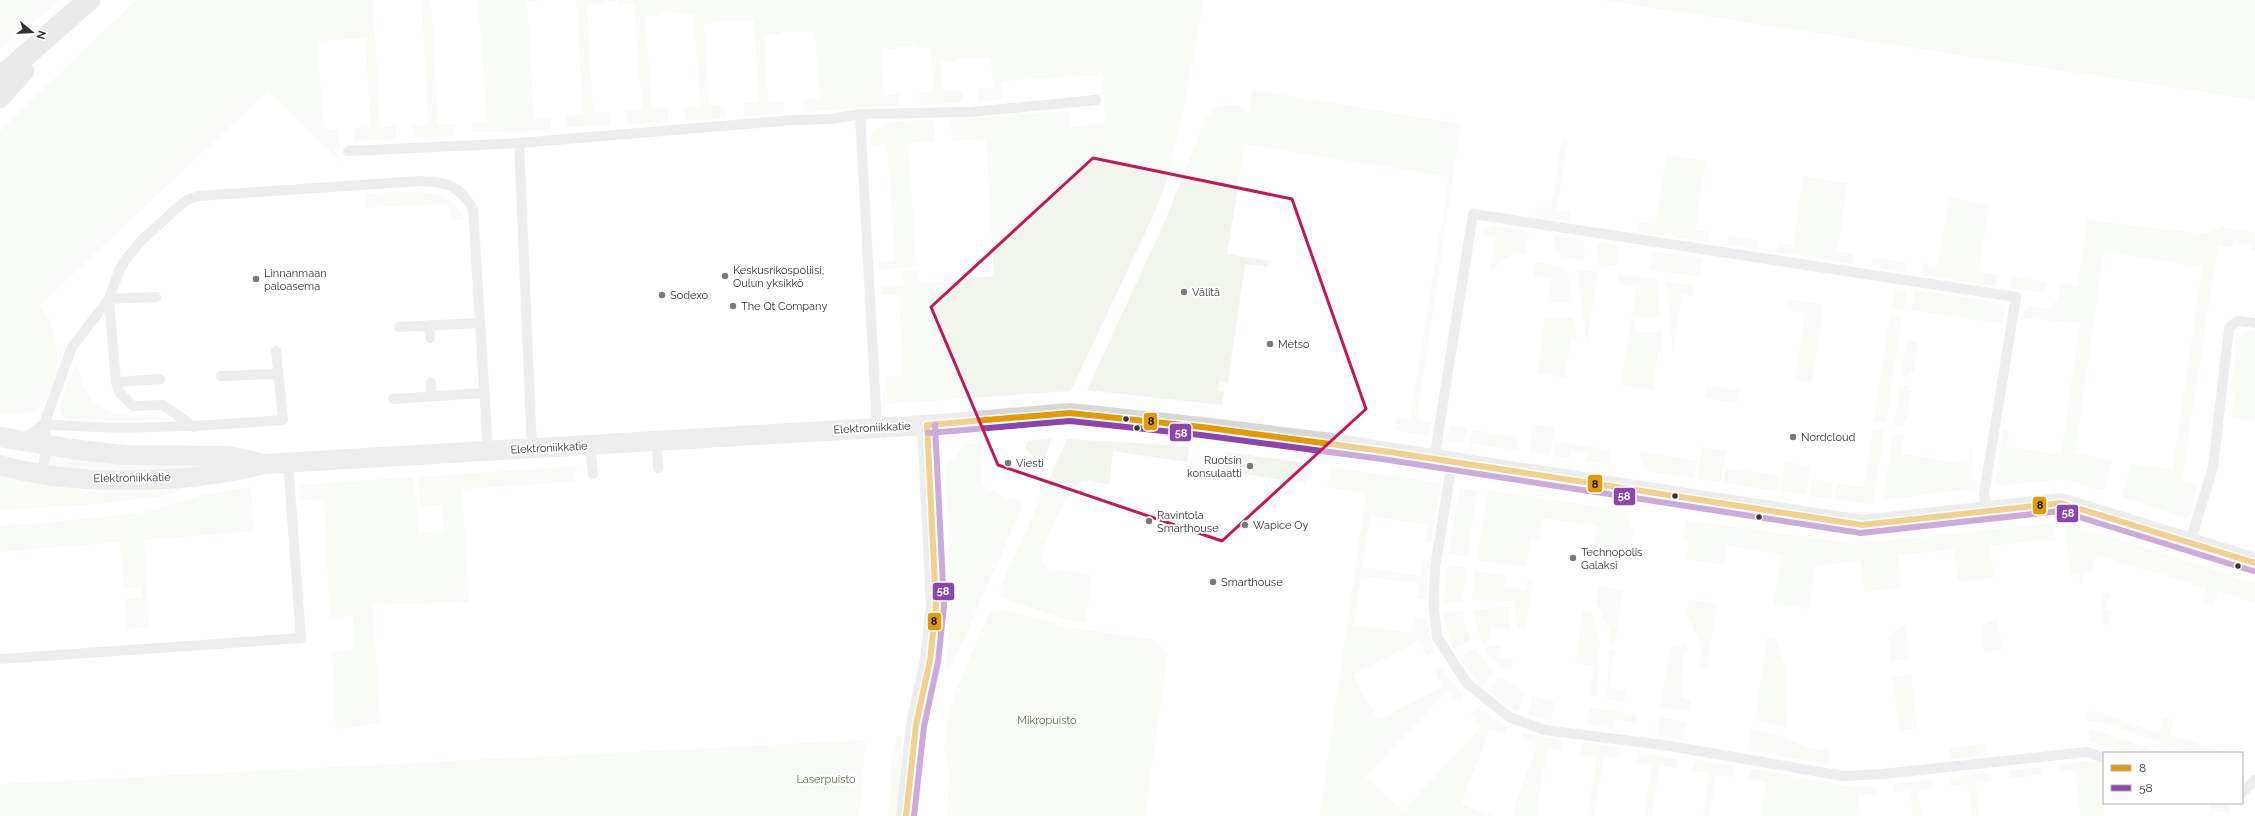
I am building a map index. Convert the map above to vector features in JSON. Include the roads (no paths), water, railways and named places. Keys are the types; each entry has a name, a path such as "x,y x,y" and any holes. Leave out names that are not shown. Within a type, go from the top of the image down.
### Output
{"main road":[{"path":"0,78 89,0"},
{"path":"0,97 63,23"}],"street":[{"name":"Elektroniikkatie","path":"0,465 41,474 113,480 228,473 264,464 927,425 1070,413 1330,443 1862,525 2061,503 2255,563"},
{"path":"906,816 916,725 930,660 936,606 927,425"},
{"name":"Elektroniikkatie","path":"0,437 123,455 229,456 264,464"}],"lane":[{"path":"348,151 519,143 794,120 831,119 860,114 971,112 1096,100"},
{"path":"860,114 877,427"},
{"path":"519,143 532,449"},
{"path":"41,474 48,445 44,424 72,347 109,299 119,271 125,260 142,240 188,200 199,196 350,184 420,181 440,182 456,188 465,196 473,209 488,452"},
{"path":"1987,510 1984,494 2016,297 1473,214 1443,461 1435,568 1434,608 1437,637 1467,683 1509,717 1545,730 1670,746 1844,776 1882,774 2087,752 2103,758"},
{"path":"109,299 156,297"},
{"path":"109,299 116,382 119,392 133,406 163,405 194,427"},
{"path":"2190,542 2213,467 2229,328 2236,321 2255,323"},
{"path":"400,327 480,323"},
{"path":"429,325 430,338"},
{"path":"21,441 44,424 92,428 194,427 283,420 276,351"},
{"path":"221,376 278,374"},
{"path":"116,382 160,379"},
{"path":"431,383 431,396"},
{"path":"393,399 484,393"},
{"path":"657,442 658,468"},
{"path":"590,446 594,474"},
{"path":"0,659 301,638 288,463"},
{"path":"2243,792 2255,780"}],"place":[{"name":"Keskusrikospoliisi, Oulun yksikkö","path":"725,276"},
{"name":"Linnanmaan paloasema","path":"256,279"},
{"name":"Välitä","path":"1184,292"},
{"name":"Sodexo","path":"662,295"},
{"name":"The Qt Company","path":"733,306"},
{"name":"Metso","path":"1270,344"},
{"name":"Nordcloud","path":"1793,437"},
{"name":"Viesti","path":"1008,463"},
{"name":"Ruotsin konsulaatti","path":"1250,466"},
{"name":"Ravintola Smarthouse","path":"1149,521"},
{"name":"Wapice Oy","path":"1245,525"},
{"name":"Technopolis Galaksi","path":"1573,558"},
{"name":"Smarthouse","path":"1213,582"}],"park label":[{"name":"Mikropuisto","path":"1047,720"},
{"name":"Laserpuisto","path":"826,779"}]}
